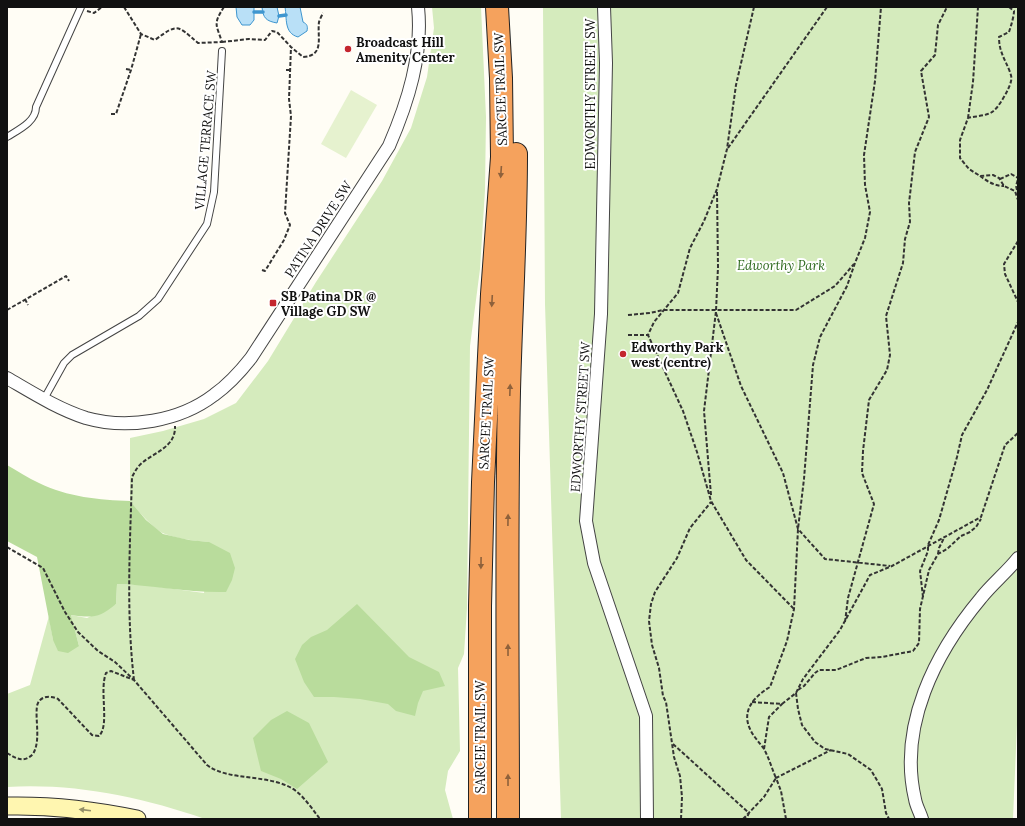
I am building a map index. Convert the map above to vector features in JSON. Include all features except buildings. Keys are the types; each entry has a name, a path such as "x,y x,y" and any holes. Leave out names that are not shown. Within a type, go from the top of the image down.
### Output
{"highway":[{"name":"SARCEE TRAIL SW","path":"480,819 480,613 483,482 492,294 502,157 501,78 497,7"},
{"name":"SARCEE TRAIL SW","path":"508,819 507,574 509,391 516,184 515,86 510,7"}],"main road":[{"path":"7,806 34,805 68,808 106,812 137,819"}],"street":[{"name":"PATINA DRIVE SW","path":"7,378 74,414 114,423 143,422 172,416 215,395 243,368 389,146 402,116 416,63 418,42 418,7"},
{"name":"EDWORTHY STREET SW","path":"604,7 606,64 601,314 586,522 594,563 646,716 647,819"},
{"path":"922,819 915,800 910,759 915,718 926,686 945,647 971,610 982,596 1018,558"}],"lane":[{"path":"7,137 34,116 36,107 80,8"},
{"name":"VILLAGE TERRACE SW","path":"44,399 64,363 72,355 139,316 158,300 207,224 214,192 222,51"}],"path":[{"path":"80,8 94,13 102,7"},
{"path":"124,7 141,34 155,40 166,32 176,28 182,29 198,43 265,40 272,31 277,32 303,57 310,57 315,54 319,47 320,20 323,13"},
{"path":"222,51 222,42 216,23 224,7"},
{"path":"754,7 736,85 727,149 717,189 704,221 690,248 678,293 654,322 648,335 683,411 711,501 746,560 794,609"},
{"path":"727,149 827,7"},
{"path":"786,819 781,791 776,778 764,750 749,729 747,721 748,707 761,692 770,687 787,641 794,609 798,529 804,479 813,365 820,337 847,286 854,263 865,238 870,212 865,185 864,155 875,81 881,7"},
{"path":"845,622 848,598 874,504 862,473 869,400 887,370 890,355 886,316 903,263 910,222 909,203 915,152 929,117 921,71 935,55 938,24 947,7"},
{"path":"978,7 973,82 968,118 960,140 960,158 969,169 988,182 1017,190"},
{"path":"968,118 994,112 1003,99 1011,82 1010,72 999,47 999,37 1009,32 1014,16 1014,10 1009,7"},
{"path":"111,114 116,114 141,34"},
{"path":"262,270 265,272 284,240 290,226 285,213 291,116 289,99 291,47"},
{"path":"126,69 131,70"},
{"path":"1000,180 1011,174 1018,179 1016,186 1018,200"},
{"path":"980,176 992,175 999,178 1004,186"},
{"path":"681,819 682,797 680,776 674,757 666,702 662,696 659,668 652,645 649,621 651,604 655,592 677,558 690,528 711,501 704,411 716,311 718,267 717,189"},
{"path":"1018,241 1004,264 1005,274 1018,302"},
{"path":"628,315 663,310 796,310 836,286 854,263"},
{"path":"7,310 66,276 69,281"},
{"path":"25,299 28,305"},
{"path":"716,311 741,386 783,473 798,529 825,558 892,566"},
{"path":"922,597 920,571 928,551 928,545 939,520 962,435 987,390 1018,322"},
{"path":"628,335 648,335"},
{"path":"134,680 129,616 132,477 136,469 143,462 166,448 175,432 172,416"},
{"path":"938,554 947,549 961,536 970,532 976,527 981,518 1005,445 1018,433"},
{"path":"889,819 886,813 882,789 871,770 848,754 825,749 815,742 802,726 798,709 797,691 809,671 840,630 870,575 892,566 928,545 981,518"},
{"path":"764,750 769,717 804,686 812,675 819,670 836,670 866,658 882,657 913,651 919,643 920,609 929,570 938,554 944,538"},
{"path":"7,547 43,568 65,612 78,632 98,651 115,662 134,680 207,765 212,769 290,787 302,797 320,819"},
{"path":"7,753 22,760 29,758 33,754 36,740 38,705 42,699 48,696 58,699 92,735 99,736 103,731 104,723 102,695 106,673 111,671 134,680"},
{"path":"809,671 816,672"},
{"path":"752,702 782,704"},
{"path":"673,744 749,813"},
{"path":"743,819 764,797 776,778 831,750"},
{"path":"746,819 749,813"}],"green space":[{"path":"432,7 481,7 486,117 485,190 480,269 470,346 467,608 464,654 458,668 460,751 448,771 445,790 453,819 205,819 157,804 108,793 58,787 7,787 7,694 30,685 49,616 53,640 79,646 71,615 87,618 116,604 117,584 145,585 204,593 209,542 170,536 161,532 146,520 130,501 130,438 163,431 204,419 236,403 268,361 316,282 382,181 411,128 427,77 434,28"},
{"name":"Edworthy Park","path":"543,7 1018,7 1018,701 1013,819 561,819 545,304"},
{"path":"351,90 377,105 346,158 321,144"},
{"path":"7,465 35,481 61,492 95,499 130,501 146,520 163,534 189,540 209,542 230,553 235,568 232,580 226,592 117,584 116,604 110,609 90,617 71,615 79,646 68,653 58,651 53,640 37,557 7,541"},
{"path":"357,604 409,657 439,672 445,686 423,691 415,716 396,711 388,704 360,699 314,697 304,682 295,659 302,645 311,637 327,630"},
{"path":"287,711 309,723 328,762 297,789 281,779 261,771 253,738 271,720"}],"water":[{"path":"236,7 254,7 254,20 250,25 242,25 237,17"},
{"path":"262,7 277,7 279,16 277,23 266,18 263,14"},
{"path":"285,7 300,7 303,22 307,25 307,31 298,37 288,29"}],"waterway":[{"path":"254,12 263,12"},
{"path":"279,16 286,15"}],"place":[{"name":"Broadcast Hill Amenity Center","path":"348,49"},
{"name":"SB Patina DR @ Village GD SW","path":"273,303"},
{"name":"Edworthy Park west (centre)","path":"623,354"}]}
